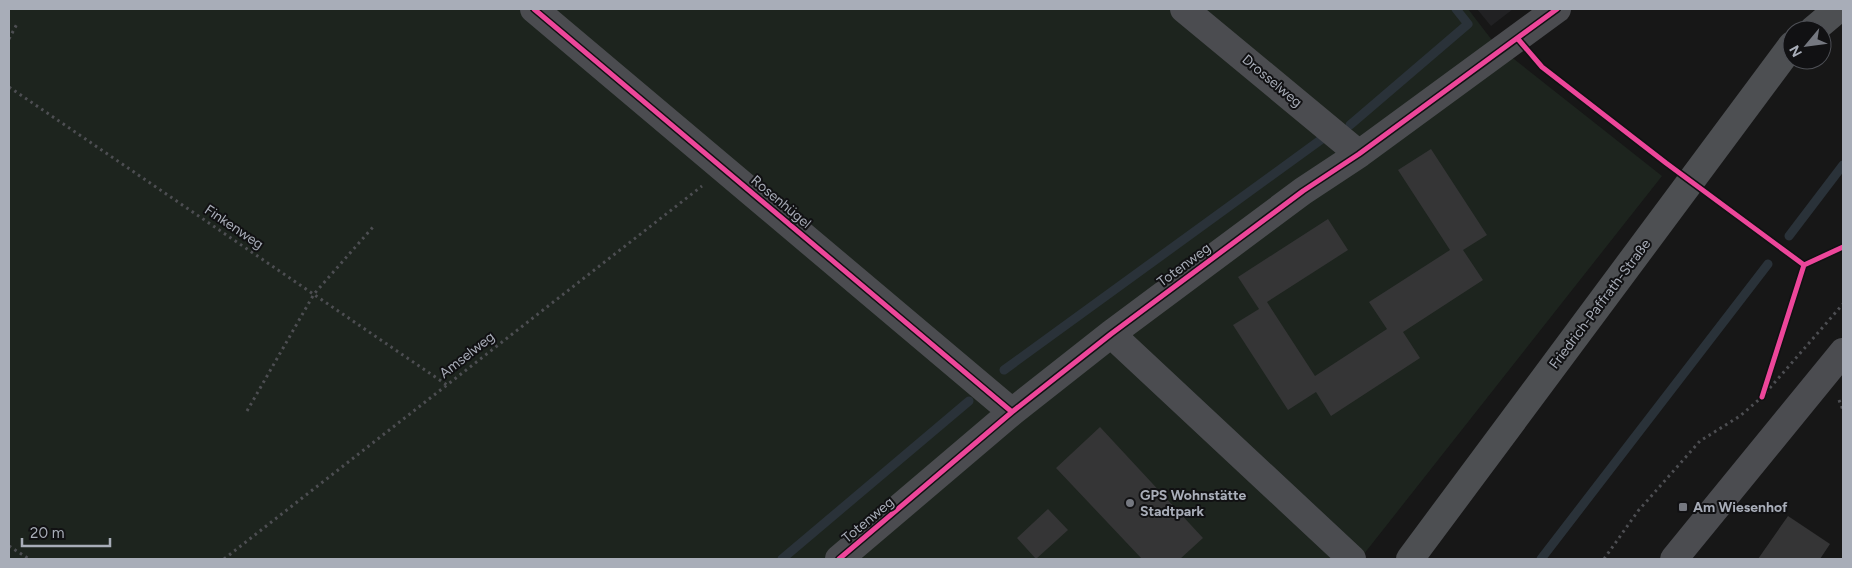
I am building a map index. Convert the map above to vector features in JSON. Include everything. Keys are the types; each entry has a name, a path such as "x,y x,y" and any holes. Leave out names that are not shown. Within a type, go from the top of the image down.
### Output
{"main road":[{"path":"1825,20 1838,9"},
{"name":"Friedrich-Paffrath-Straße","path":"1410,559 1782,58"}],"street":[{"name":"Rosenhügel","path":"534,9 1012,412"},
{"name":"Drosselweg","path":"1184,9 1359,154"},
{"name":"Totenweg","path":"839,559 1012,412 1110,334 1303,191 1359,154 1557,9"},
{"path":"1110,334 1352,559"},
{"path":"1674,559 1843,352"}],"path":[{"path":"9,39 18,22"},
{"path":"247,411 314,294 373,227"},
{"path":"1604,559 1638,511 1700,441 1740,416 1762,397 1843,304"},
{"path":"9,546 29,559"}],"shaded area":[{"path":"9,9 1468,9 1495,44 1662,176 1360,559 9,559"},
{"path":"1477,9 1513,9 1491,26"}],"building":[{"path":"1431,149 1487,235 1463,250 1483,280 1403,332 1420,358 1331,416 1316,392 1288,410 1233,325 1259,309 1238,277 1328,219 1348,250 1267,302 1315,376 1387,329 1369,302 1450,250 1398,170"},
{"name":"GPS Wohnstätte Stadtpark","path":"1100,427 1203,538 1180,559 1142,559 1056,468"},
{"path":"1048,509 1068,530 1036,559 1017,538"},
{"path":"1788,516 1830,544 1820,559 1758,559"}],"waterway":[{"path":"1350,125 1468,24 1456,9"},
{"path":"1004,370 1326,136"},
{"path":"1789,236 1843,165"},
{"path":"1541,559 1768,264"},
{"path":"782,559 969,401"}],"cycle path":[{"path":"534,9 1012,412"},
{"path":"839,559 1012,412 1111,334 1303,191 1359,154 1557,9"},
{"path":"1518,39 1542,67 1666,163 1804,265"},
{"path":"1762,397 1804,265 1843,247"}],"place":[{"name":"GPS Wohnstätte Stadtpark","path":"1130,503"},
{"name":"Am Wiesenhof","path":"1683,507"}]}
